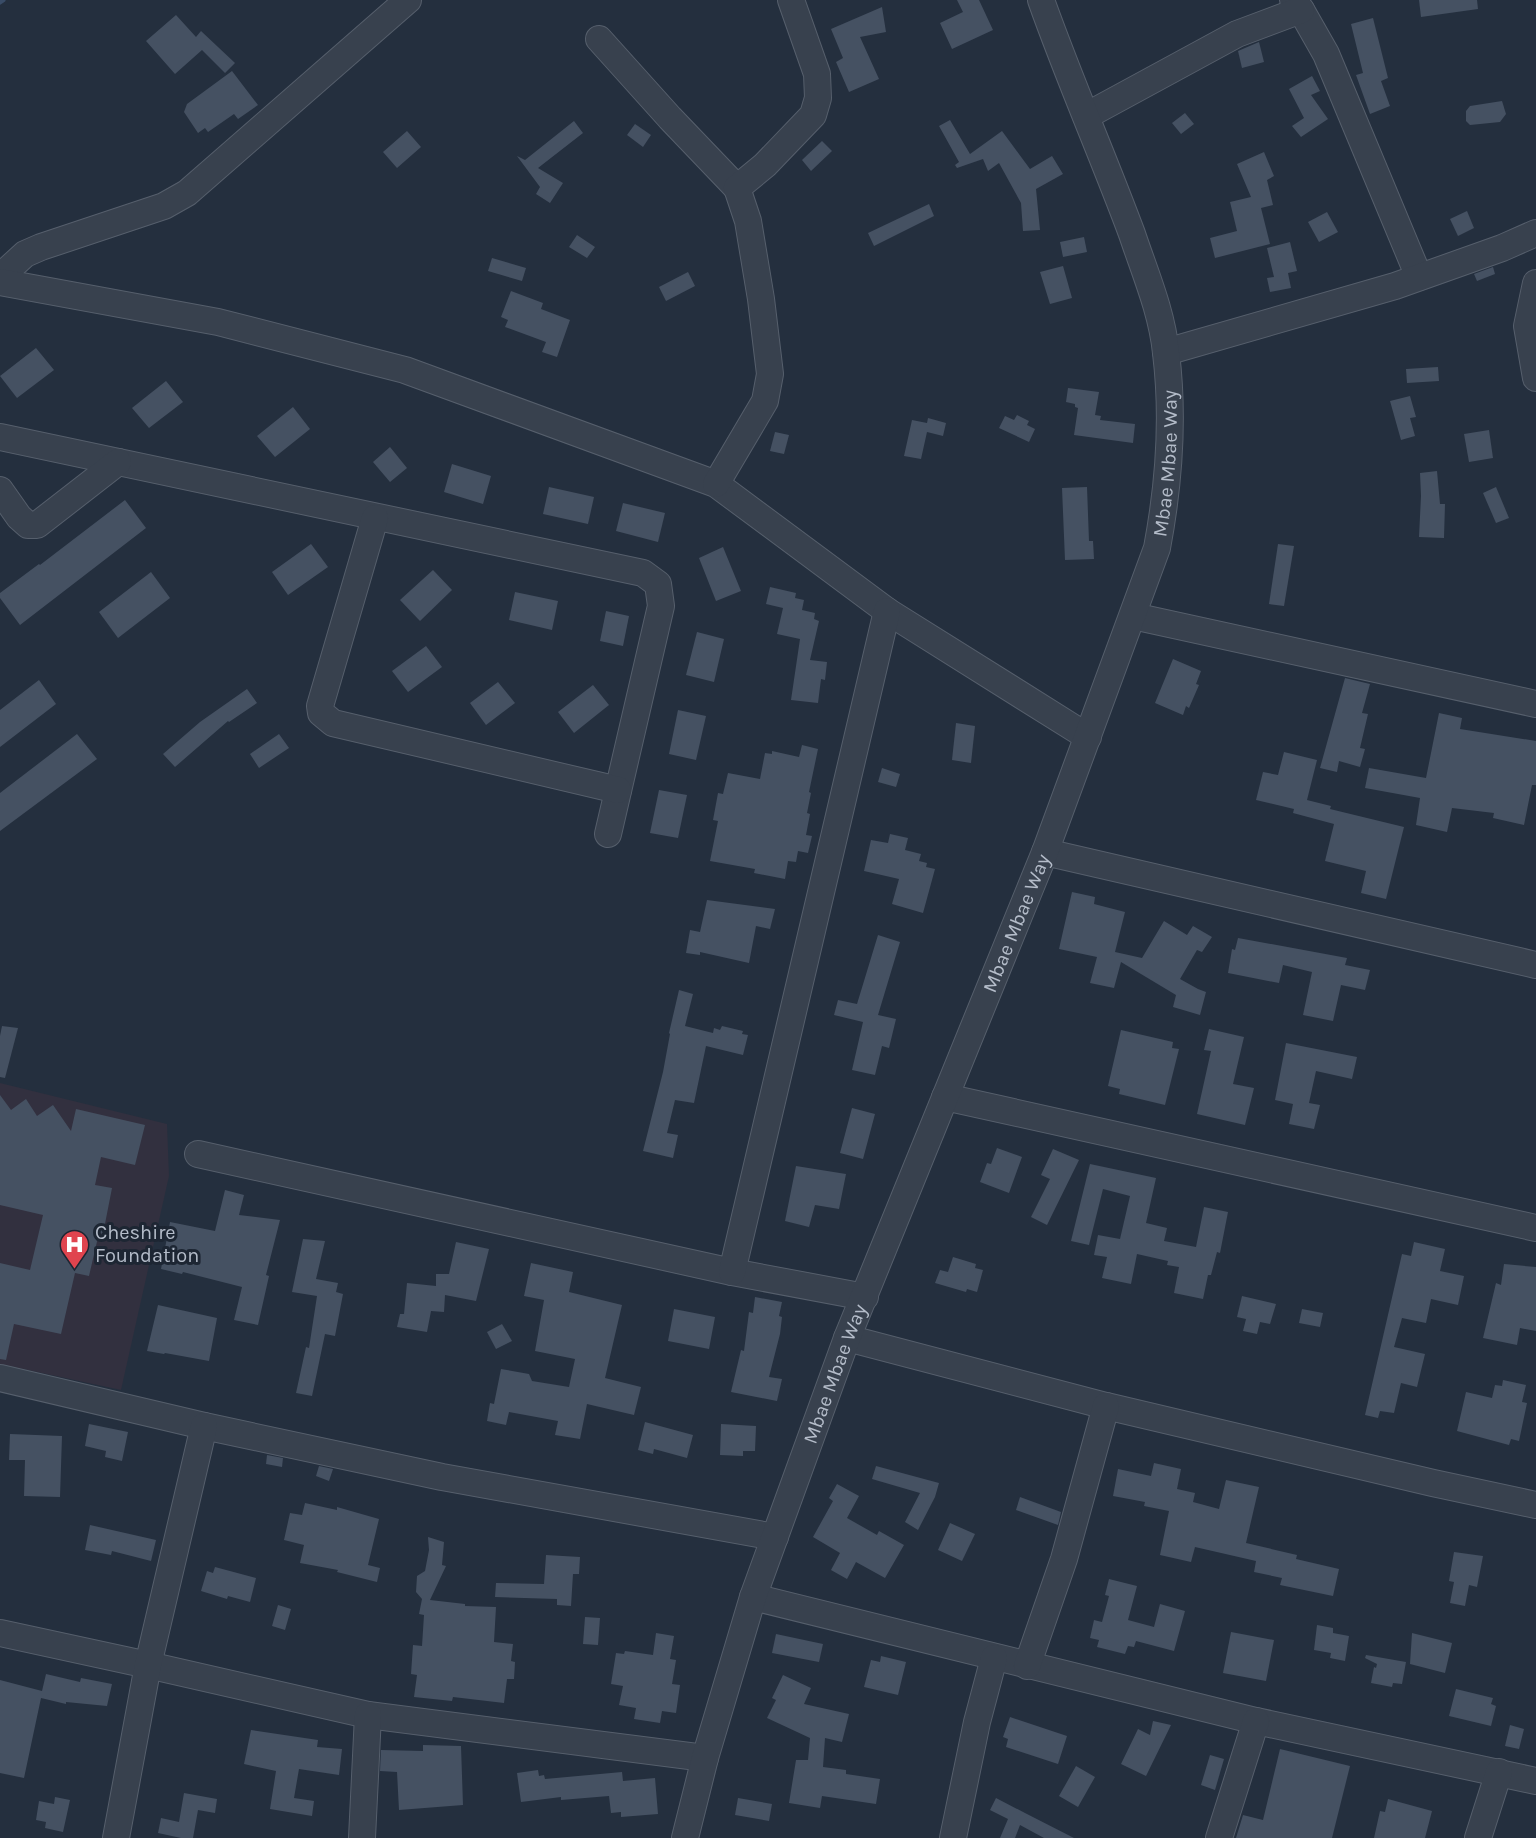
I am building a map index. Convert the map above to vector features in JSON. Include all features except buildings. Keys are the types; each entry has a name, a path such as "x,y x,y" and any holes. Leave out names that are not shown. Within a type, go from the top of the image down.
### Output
{"street":[{"path":"0,277 25,254 164,206 187,193 408,0"},
{"path":"737,188 765,165 813,115 818,98 817,74 791,0"},
{"name":"Mbae Mbae Way","path":"685,1838 705,1758 753,1598 847,1338 1045,852 1157,548 1163,517 1170,446 1166,352 1159,315 1041,0"},
{"path":"1086,116 1237,34 1297,5 1326,54 1419,277"},
{"path":"599,39 737,188 750,232 770,374 765,401 716,484"},
{"path":"1166,352 1351,300 1502,248 1536,233"},
{"path":"0,282 218,322 405,370 716,484 887,611 1088,737"},
{"path":"1536,283 1527,326 1536,378"},
{"path":"0,437 643,573 658,584 661,606 608,834"},
{"path":"0,490 19,517 28,525 37,525 118,462"},
{"path":"375,518 320,706 321,713 333,723 618,790"},
{"path":"732,1272 887,611"},
{"path":"1133,616 1536,704"},
{"path":"1045,852 1536,965"},
{"path":"945,1097 1536,1228"},
{"path":"198,1154 732,1272 865,1297"},
{"path":"847,1338 1106,1406 1536,1505"},
{"path":"0,1378 204,1426 442,1478 775,1537"},
{"path":"1027,1666 1064,1559 1106,1406"},
{"path":"116,1838 148,1665 204,1426"},
{"path":"753,1598 1257,1721 1536,1781"},
{"path":"0,1633 368,1715 705,1758"},
{"path":"953,1838 977,1722 994,1658"},
{"path":"362,1838 368,1715"},
{"path":"1218,1838 1257,1721"},
{"path":"1478,1838 1499,1772"}],"shaded area":[{"name":"Cheshire Foundation","path":"0,1083 167,1124 169,1176 121,1390 0,1364"}],"place":[{"name":"Cheshire Foundation","path":"74,1270"}]}
